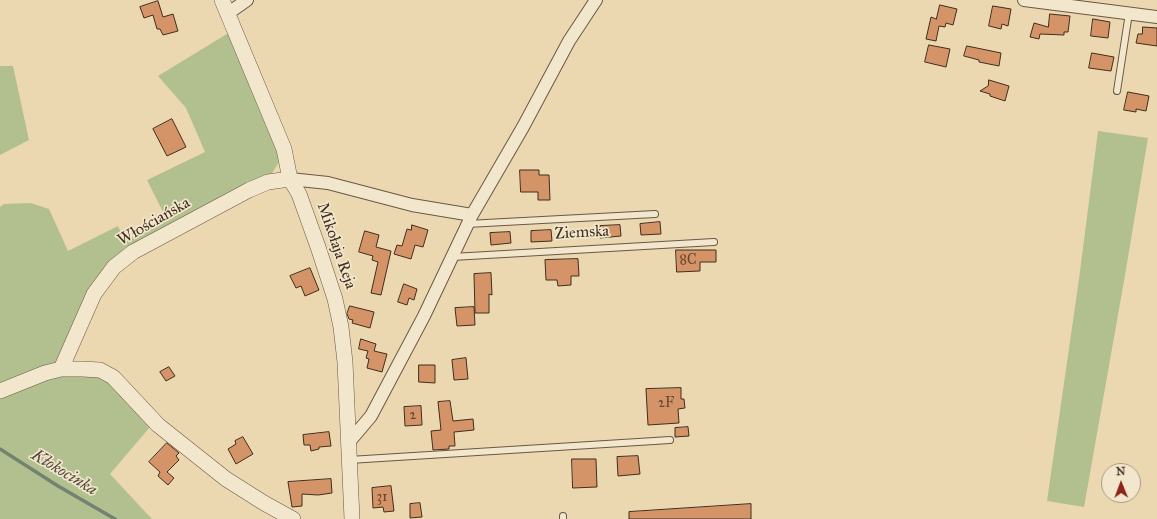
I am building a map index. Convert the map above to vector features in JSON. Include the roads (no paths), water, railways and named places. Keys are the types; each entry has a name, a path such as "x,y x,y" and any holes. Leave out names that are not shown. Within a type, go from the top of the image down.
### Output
{"street":[{"path":"225,7 247,0"},
{"path":"349,442 370,416 424,316 470,220 569,41 596,0"},
{"path":"1024,0 1157,17"},
{"name":"Mikołaja Reja","path":"225,7 284,149 290,179 299,194 335,299 341,327 345,362 352,519"},
{"path":"290,179 328,182 470,220"},
{"name":"Włościańska","path":"61,369 94,294 114,267 133,252 249,190 268,182 290,179"},
{"path":"0,392 45,373 61,369 100,370 113,376 158,425 177,441 226,478 264,503 294,519"}],"lane":[{"path":"1117,91 1129,14"},
{"name":"Ziemska","path":"470,220 655,214"},
{"name":"Ziemska","path":"452,257 714,242"},
{"path":"350,460 670,440"}],"waterway":[{"name":"Kłokocinka","path":"0,449 58,486 115,519"}]}
